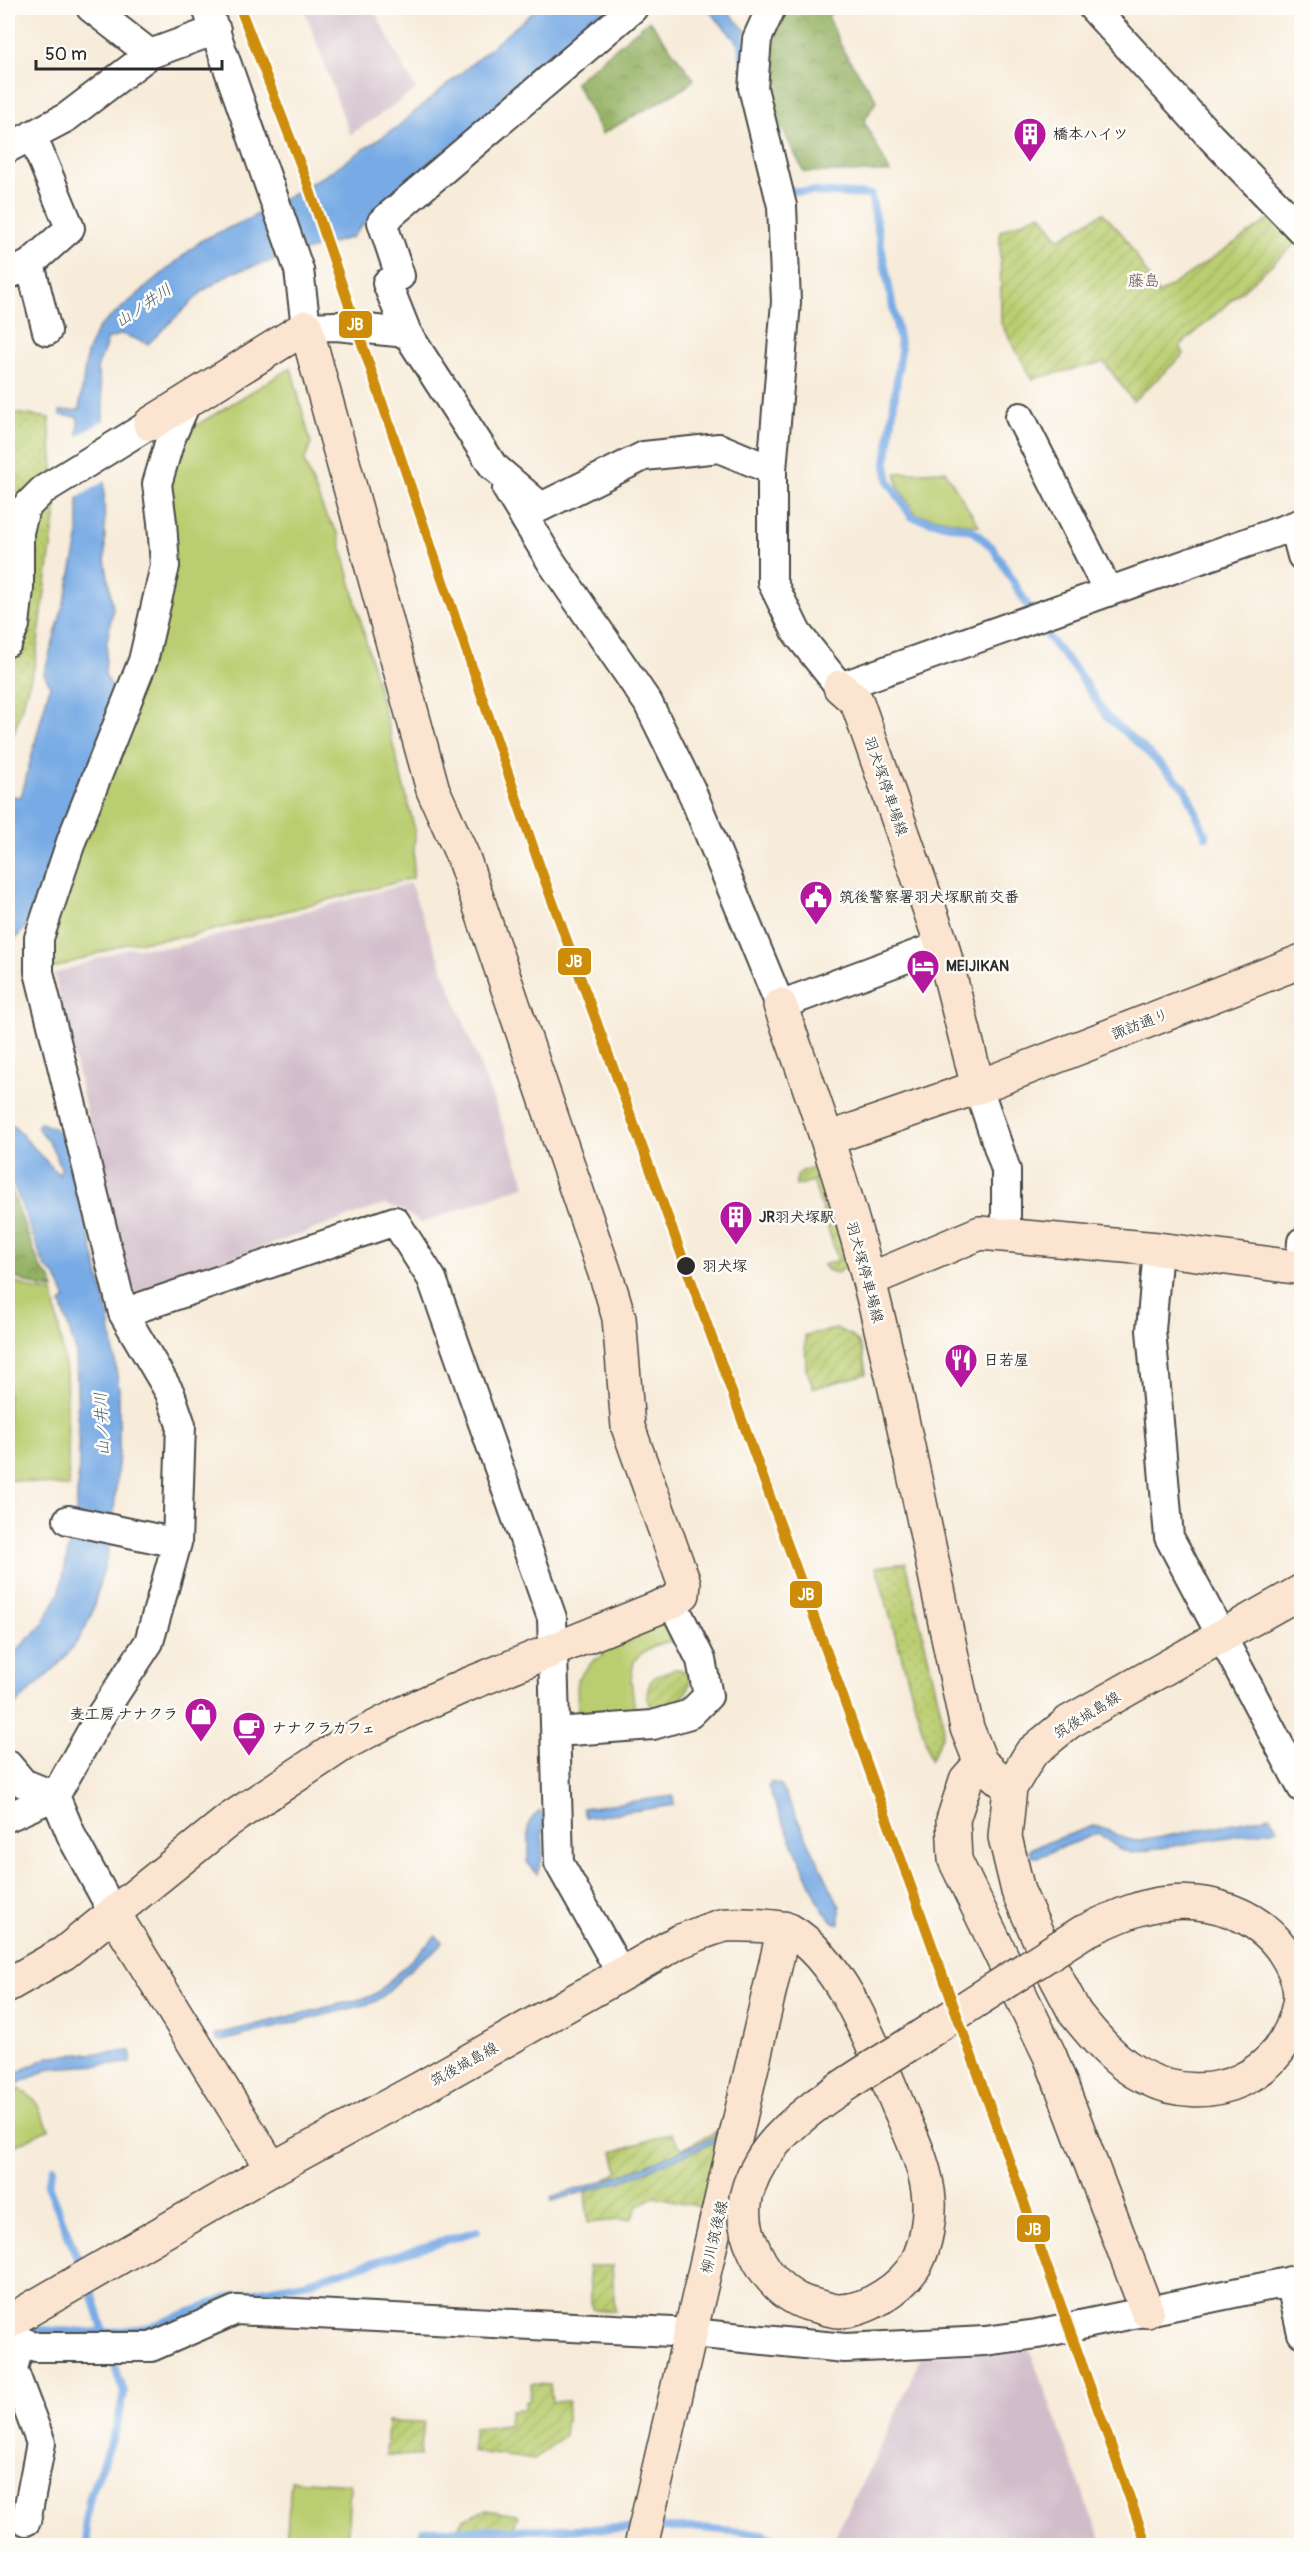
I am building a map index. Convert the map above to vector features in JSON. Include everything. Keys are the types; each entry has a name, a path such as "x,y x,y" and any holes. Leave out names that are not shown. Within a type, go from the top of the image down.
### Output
{"main road":[{"path":"8,1985 64,1953 229,1820 345,1743 401,1714 672,1602 682,1594 684,1583 628,1427 617,1310 463,857 433,790 306,327 150,424"},
{"name":"羽犬塚停車場線","path":"840,687 857,702 942,945 978,1087"},
{"name":"諏訪通り","path":"978,1087 1302,961"},
{"name":"羽犬塚停車場線","path":"780,1005 827,1139 868,1280 917,1479 967,1728 981,1763 1010,1788"},
{"path":"827,1139 978,1087"},
{"path":"868,1280 980,1233 1158,1249 1302,1268"},
{"name":"筑後城島線","path":"12,2333 272,2169 678,1942 724,1925 786,1928 818,1953 865,2028 900,2110 920,2159 929,2199 927,2231 916,2262 896,2286 870,2304 840,2311 810,2305 786,2294 762,2267 746,2234 745,2196 761,2161 791,2126 847,2085 1083,1932 1124,1914 1168,1903 1226,1908 1249,1920 1273,1936 1294,1967 1300,2002 1287,2040 1259,2072 1219,2089 1177,2088 1144,2077 1102,2047 1075,2013 1055,1975 1018,1890 1005,1837 1010,1788 1031,1753 1070,1722 1302,1591"},
{"path":"981,1763 966,1780 952,1820 955,1860 1050,2055 1147,2312"},
{"path":"114,1914 272,2169"},
{"name":"柳川筑後線","path":"641,2546 784,1928"}],"street":[{"path":"91,8 150,54"},
{"path":"633,8 382,222 400,276 387,283 407,333 493,466 552,563 648,703 691,789 780,1005 942,945"},
{"path":"771,8 757,39 753,88 782,206 786,302 772,470 772,582 797,633 840,687 1298,524 1302,556"},
{"path":"1108,13 1211,138 1302,231"},
{"path":"8,148 67,117 150,54 212,19 299,270 306,327 336,326 407,333"},
{"path":"32,135 70,228 19,270 47,331"},
{"path":"8,1817 55,1796 99,1718 149,1642 177,1544 181,1425 170,1393 123,1313 39,972 39,938 72,839 143,661 165,566 157,484 170,440 187,401"},
{"path":"1020,417 1108,591"},
{"path":"8,642 15,625 19,589 19,532 25,508 43,489 150,424"},
{"path":"493,466 541,507 644,456 719,448 772,470"},
{"path":"978,1087 1006,1170 1006,1236"},
{"path":"123,1313 395,1221 432,1280 552,1618 559,1863 622,1975"},
{"path":"1301,1255 1302,1242"},
{"path":"1158,1249 1151,1330 1169,1537 1302,1788"},
{"path":"68,1520 177,1544"},
{"path":"556,1732 653,1725 690,1714 708,1696 701,1660 672,1602"},
{"path":"8,1765 23,1783 55,1796 72,1839 114,1914"},
{"path":"12,2333 36,2347 151,2348 236,2310 692,2333 844,2348 985,2341 1037,2334 1296,2280 1302,2333"},
{"path":"12,2333 13,2369 41,2443 21,2504"}],"shaded area":[{"path":"304,8 381,8 375,12 416,90 350,135"},
{"path":"410,883 526,1185 421,1223 404,1211 385,1204 130,1295 54,974 128,948 175,947"},
{"path":"1028,2346 1103,2545 830,2546 879,2450 921,2357"}],"green space":[{"path":"784,8 835,8 828,17 844,52 877,100 864,121 890,172 804,172 767,98 770,37"},
{"path":"649,20 694,79 686,87 602,134 575,82"},
{"path":"1103,213 1124,236 1159,294 1276,215 1298,241 1180,346 1184,354 1133,401 1104,362 1032,379 1001,323 1000,231 1041,214 1059,239"},
{"path":"291,368 311,444 304,461 325,514 338,533 415,830 413,878 190,936 128,943 52,969 51,923 154,653 166,485 187,431"},
{"path":"8,412 49,418 56,510 35,664 8,752"},
{"path":"945,471 979,526 916,514 898,486 896,473"},
{"path":"810,1168 817,1169 822,1179 848,1265 837,1273 827,1270 823,1265 838,1260 813,1181 796,1186 799,1174"},
{"path":"8,1182 41,1269 51,1279 54,1289 39,1287 8,1275"},
{"path":"8,1279 35,1290 53,1292 66,1372 69,1487 8,1479"},
{"path":"837,1329 846,1332 857,1341 862,1352 866,1374 814,1388 806,1369 805,1335"},
{"path":"906,1563 942,1716 943,1734 931,1760 876,1567"},
{"path":"664,1621 674,1628 680,1640 655,1646 634,1661 631,1679 635,1713 578,1717 577,1679 594,1660 603,1656 599,1645"},
{"path":"676,1669 688,1673 686,1693 670,1707 657,1709 653,1707 647,1695 651,1681 659,1675"},
{"path":"20,2089 35,2100 49,2129 8,2149 8,2096"},
{"path":"731,2124 708,2209 655,2196 638,2206 631,2219 588,2223 585,2192 618,2172 613,2152 671,2133 682,2149"},
{"path":"588,2266 612,2266 615,2311 592,2309"},
{"path":"531,2384 550,2385 552,2402 568,2401 564,2435 534,2460 471,2451 474,2428 508,2425 511,2410 524,2409 525,2402 530,2400"},
{"path":"388,2421 424,2422 420,2456 386,2455"},
{"path":"291,2480 350,2484 347,2545 286,2545"},
{"path":"485,2510 518,2515 508,2545 426,2545 427,2534 452,2535 465,2518"}],"water":[{"name":"山ノ井川","path":"538,8 620,8 361,226 352,237 231,273 203,291 148,344 122,334 108,339 97,369 103,399 105,559 113,608 107,641 105,675 118,697 34,917 8,948 8,800 9,796 21,797 50,685 44,674 68,588 78,540 78,417 60,415 60,411 79,410 87,353 98,328 202,240 251,218 322,177 397,127"},
{"path":"707,8 724,8 746,31 737,42"},
{"name":"山ノ井川","path":"8,1120 59,1175 61,1168 52,1147 37,1127 40,1123 52,1127 66,1138 109,1318 119,1390 119,1453 108,1553 91,1616 80,1638 59,1664 8,1712 8,1659 42,1625 60,1591 76,1511 79,1467 76,1352 61,1303 66,1299 55,1275 45,1267 8,1176"},
{"path":"771,1782 781,1785 840,1907 840,1924 833,1922 822,1909 772,1797 768,1786"},
{"path":"673,1796 674,1805 585,1818 583,1808"},
{"path":"540,1811 546,1823 542,1830 543,1856 537,1874 527,1862 528,1828 532,1819"},
{"path":"1270,1816 1277,1829 1131,1853 1118,1848 1098,1833 1038,1857 1032,1857 1029,1849 1093,1826 1140,1841"},
{"path":"436,1936 442,1942 440,1947 417,1963 380,1999 372,2003 218,2042 214,2035 369,1997 378,1992"},
{"path":"131,2051 131,2063 51,2068 8,2088 8,2077 51,2056"},
{"path":"722,2134 724,2138 622,2181 552,2201 551,2197 614,2178"}],"pier":[{"path":"106,419 108,479 74,500 74,438"}],"waterway":[{"path":"737,30 741,35 743,58"},
{"path":"785,188 795,191 871,195 901,349 886,465 889,482 912,517 972,530 993,548 1032,613"},
{"path":"1037,624 1078,673 1107,717 1185,788 1206,836"},
{"path":"53,2168 48,2185 80,2265"},
{"path":"35,2330 104,2333 148,2328 230,2297 304,2283 477,2231"},
{"path":"92,2293 104,2333"},
{"path":"88,2546 85,2528 89,2499 117,2426 124,2393 114,2363"},
{"path":"422,2546 423,2531 637,2528"},
{"path":"652,2528 702,2528 763,2534 789,2546"}],"transit line":[{"name":"JB","path":"240,8 306,179 541,870 837,1680 1147,2546"}],"place":[{"name":"橋本ハイツ","path":"1030,163"},
{"name":"筑後警察署羽犬塚駅前交番","path":"816,926"},
{"name":"MEIJIKAN","path":"923,995"},
{"name":"JR羽犬塚駅","path":"736,1246"},
{"name":"羽犬塚","path":"686,1266"},
{"name":"日若屋","path":"961,1389"},
{"name":"麦工房 ナナクラ","path":"201,1743"},
{"name":"ナナクラカフェ","path":"249,1757"}],"district":[{"name":"藤島","path":"1144,280"}]}
